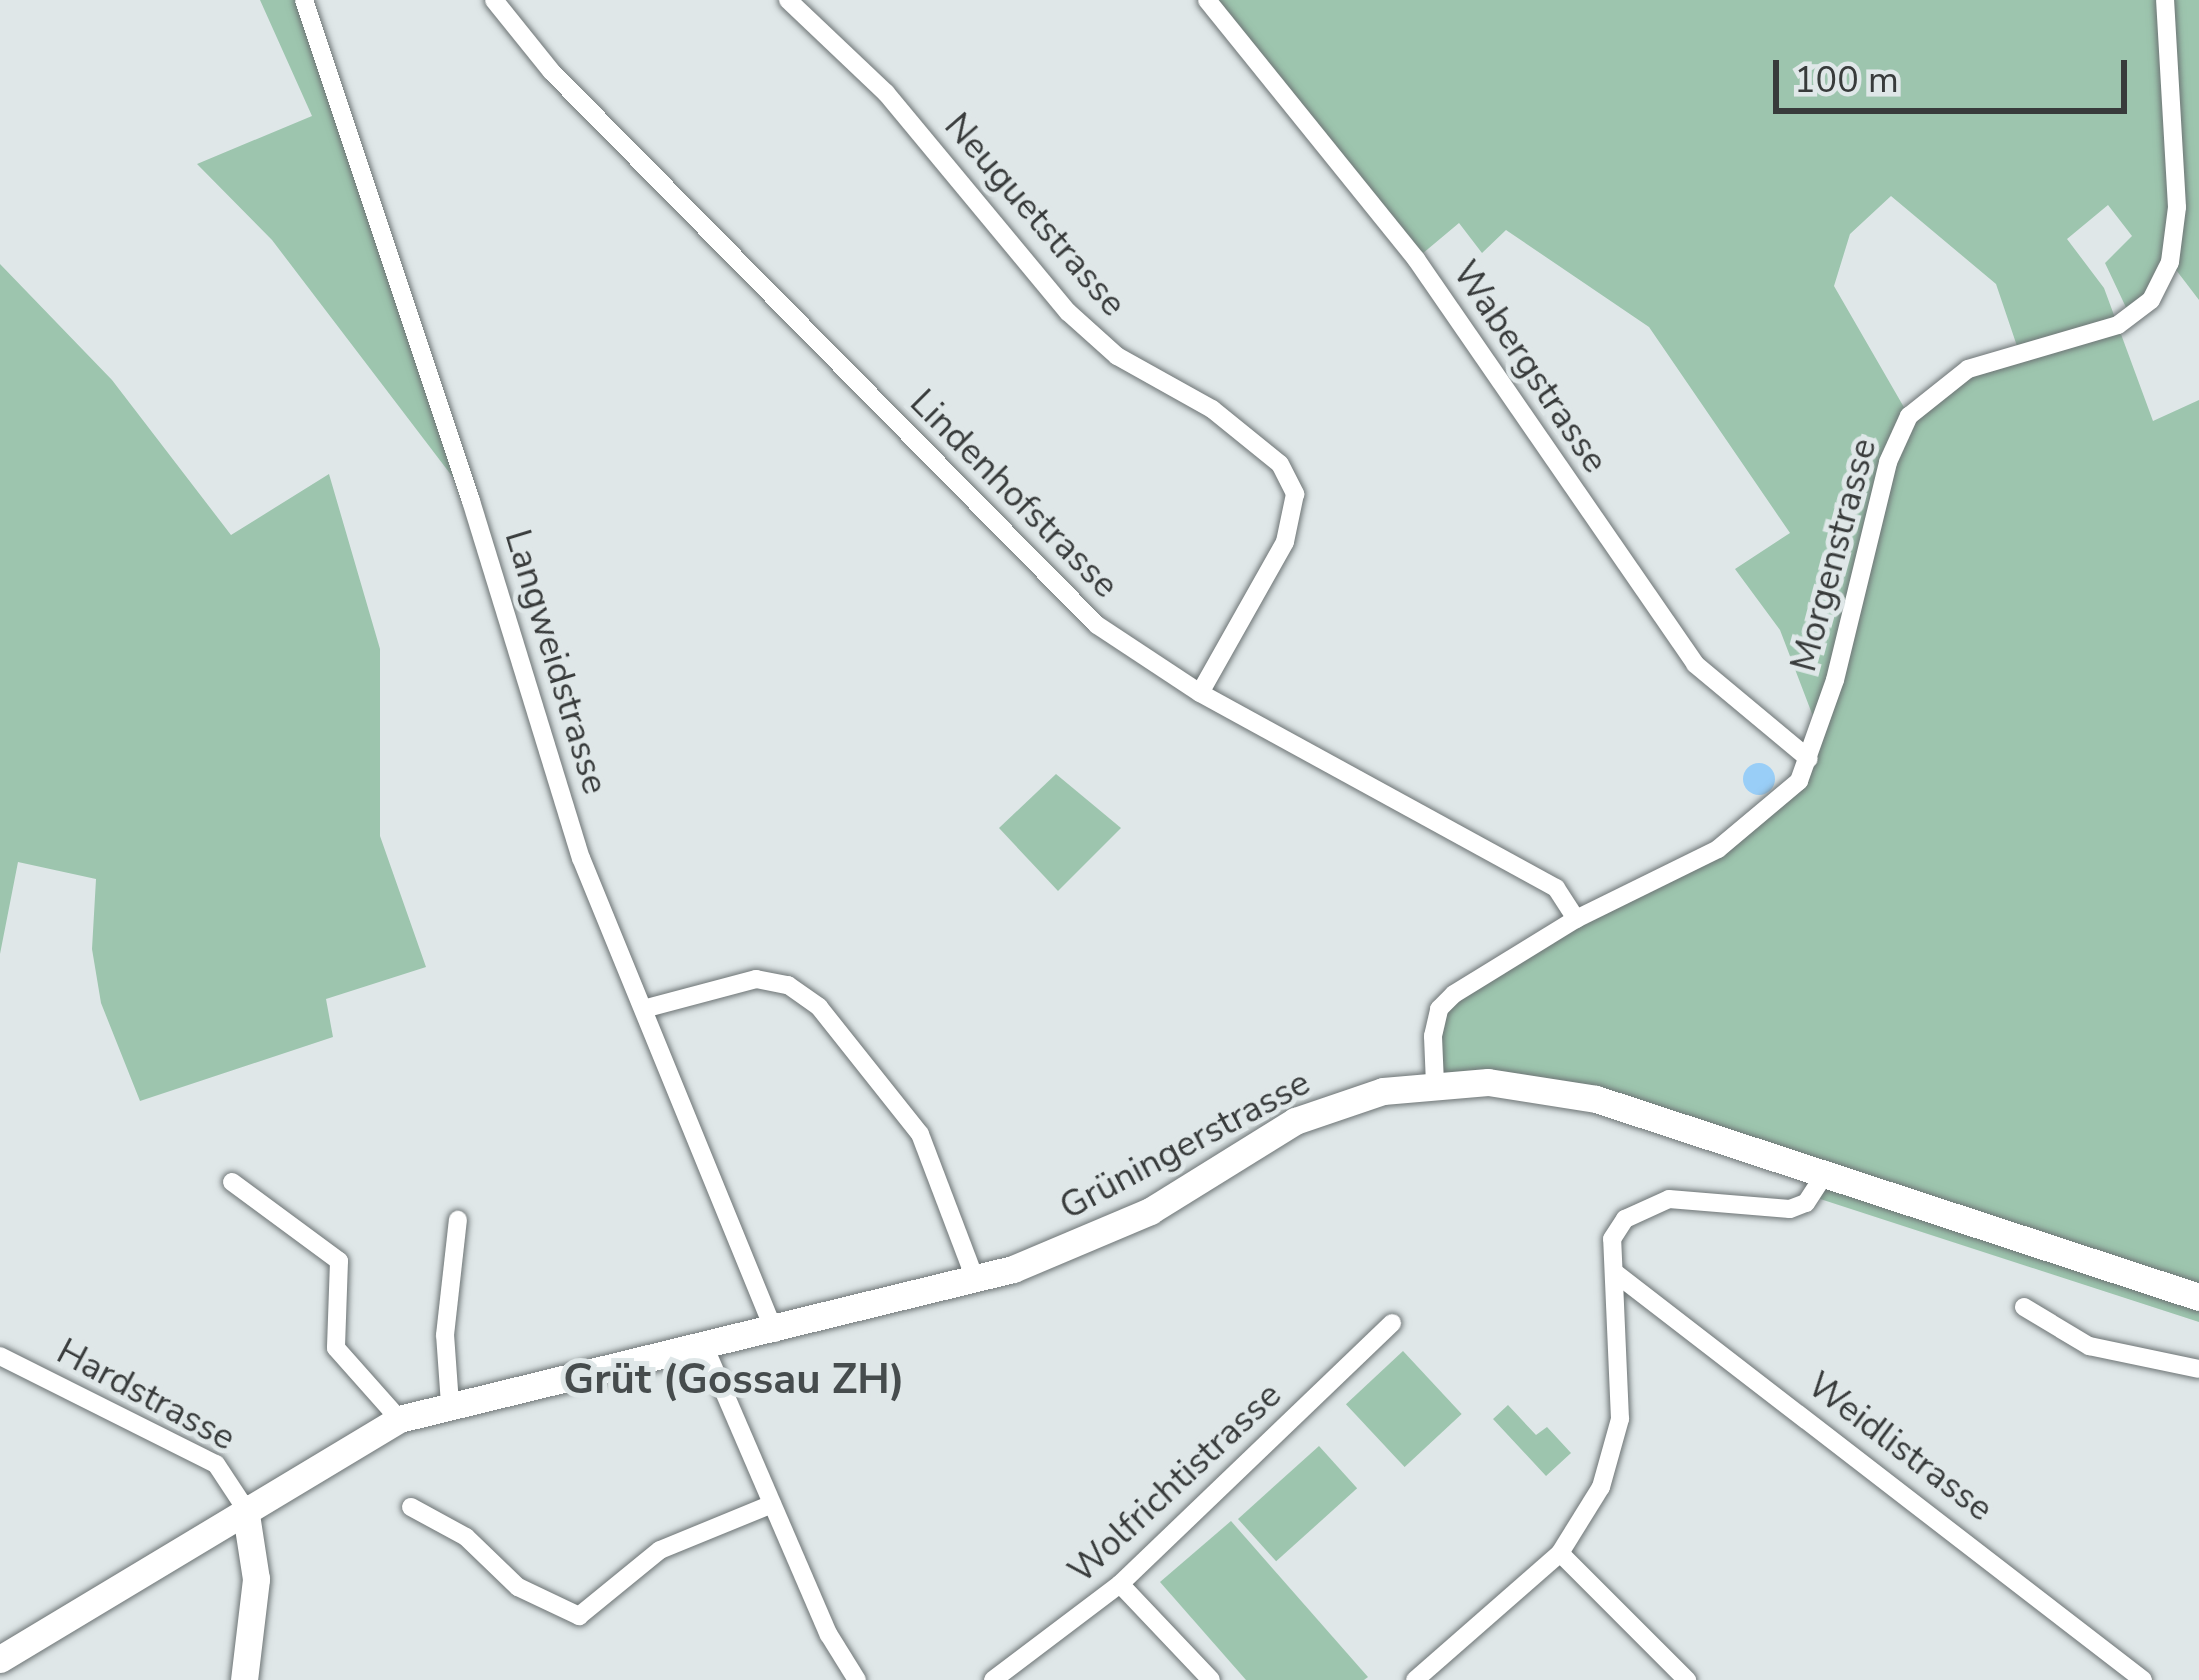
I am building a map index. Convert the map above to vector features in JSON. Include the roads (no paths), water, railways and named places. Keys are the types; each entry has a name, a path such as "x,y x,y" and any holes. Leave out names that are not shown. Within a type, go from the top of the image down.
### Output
{"main road":[{"name":"Grüningerstrasse","path":"0,1659 399,1419 706,1350 975,1280 1150,1211 1321,1110 1435,1084 1488,1082 1596,1099 2199,1297"},
{"path":"244,1680 256,1579 245,1508"}],"street":[{"name":"Langweidstrasse","path":"304,0 472,501 580,858 647,1008 776,1333"},
{"name":"Lindenhofstrasse","path":"494,0 584,105 1081,610 1200,693 1556,888 1576,919"},
{"name":"Neuguetstrasse","path":"788,0 886,93 1068,312 1117,356 1212,409 1280,464 1295,494 1285,542 1200,693"},
{"name":"Wabergstrasse","path":"1207,0 1416,259 1695,664 1809,759"},
{"name":"Morgenstrasse","path":"1435,1084 1439,1009 1576,919 1718,849 1784,801 1809,759 1888,462 1909,416 1968,369 2132,318 2151,300 2170,262 2178,150 2165,0"},
{"path":"647,1008 756,979 788,985 819,1007 920,1134 975,1280"},
{"path":"1414,1680 1560,1553 1591,1508 1616,1442 1622,1395 1612,1239 1644,1205 1669,1199 1790,1209 1806,1203 1824,1175"},
{"path":"232,1182 339,1261 336,1348 399,1419"},
{"path":"450,1404 445,1335 458,1220"},
{"name":"Weidlistrasse","path":"1614,1272 2143,1680"},
{"path":"2024,1307 2089,1346 2199,1369"},
{"name":"Wolfrichtistrasse","path":"993,1680 1120,1584 1392,1323"},
{"path":"706,1350 772,1504 857,1680"},
{"name":"Hardstrasse","path":"0,1356 216,1464 245,1508"},
{"path":"411,1507 466,1538 518,1587 579,1616 660,1550 772,1504"},
{"path":"1560,1553 1687,1680"},
{"path":"1120,1584 1211,1680"}],"water":[{"path":"1759,763 1770,768 1775,779 1770,790 1759,795 1748,790 1743,779 1748,768"}],"district":[{"name":"Grüt (Gossau ZH)","path":"734,1380"}]}
